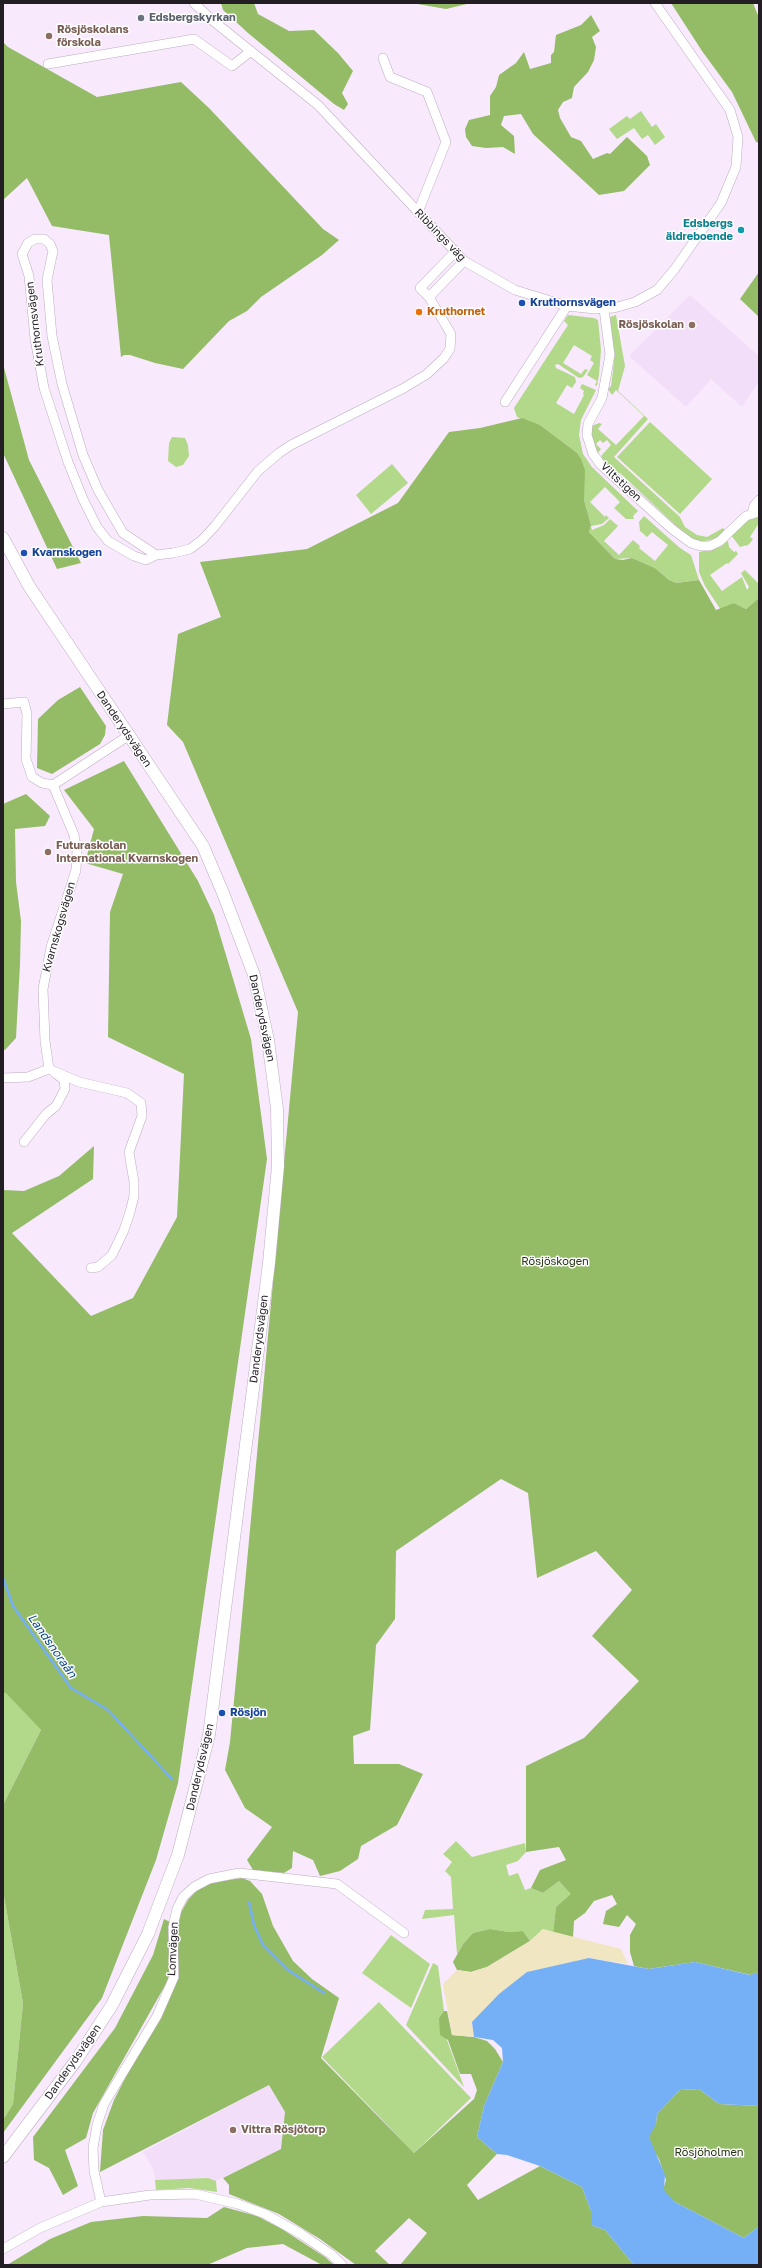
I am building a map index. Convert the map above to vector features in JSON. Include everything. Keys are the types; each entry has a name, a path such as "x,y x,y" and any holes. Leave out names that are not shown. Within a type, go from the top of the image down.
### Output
{"main road":[{"name":"Danderydsvägen","path":"3,538 29,586 202,846 239,932 254,975 274,1070 278,1109 278,1166 269,1264 209,1735 180,1848 148,1934 112,2005 76,2062 3,2157"}],"street":[{"name":"Ribbings väg","path":"194,3 318,105 464,260 515,290 567,306 584,309 604,309 635,302 657,290 674,270 721,203 736,167 738,137 730,110 655,3"},
{"path":"48,64 194,39 232,66 251,51"},
{"path":"383,58 390,77 427,92 446,142 418,212"},
{"name":"Kruthornsvägen","path":"156,555 123,533 98,490 83,455 62,384 52,336 47,280 53,252 50,244 44,239 32,241 22,254 29,276 35,339 44,388 68,462 83,500 97,527 108,541 134,556 146,560 156,555 190,549 202,540 258,472 291,445 404,388 427,374 444,358 450,349 451,334 429,297 420,288 455,252"},
{"path":"429,297 464,260"},
{"path":"505,402 567,306"},
{"name":"Viltstigen","path":"604,309 610,356 602,398 588,424 587,435 593,454 601,465 672,529 690,543 701,546 720,542 756,512 754,506 759,500"},
{"path":"3,704 24,702 27,714 26,759 32,777 42,783 53,784 128,736"},
{"name":"Kvarnskogsvägen","path":"49,1069 45,1041 43,989 51,947 76,870 77,850 74,835 53,784"},
{"path":"24,1142 46,1114 56,1106 65,1090 64,1080 49,1069"},
{"path":"3,1078 28,1077 49,1069 79,1082 127,1093 141,1103 142,1116 129,1152 134,1182 130,1212 124,1230 112,1255 98,1267 91,1268"},
{"name":"Lomvägen","path":"101,2202 95,2176 93,2148 97,2125 104,2104 156,2016 174,1977 173,1927 176,1909 183,1897 194,1886 209,1879 239,1873 337,1884 404,1933"},
{"path":"3,2250 40,2228 101,2202 150,2195 195,2194 224,2200 265,2214 301,2234 332,2255 342,2265"}],"shaded area":[{"name":"Rösjöskolan","path":"690,295 759,356 759,381 742,407 711,379 686,407 629,356"},
{"name":"Vittra Rösjötorp","path":"269,2085 285,2112 281,2149 216,2181 208,2178 155,2180 153,2168 143,2152"}],"green space":[{"path":"221,3 254,3 258,14 289,31 314,30 338,53 353,71 342,93 348,104 344,110 334,104 248,33 223,10"},
{"path":"412,3 471,3 446,9"},
{"path":"671,3 753,3 759,18 759,143 756,142 732,92 702,51"},
{"path":"591,15 600,31 592,37 596,47 594,60 588,72 574,87 572,98 563,102 558,110 560,118 571,137 581,141 593,159 607,153 610,154 627,137 647,156 650,165 624,191 599,195 533,134 521,114 504,116 501,125 514,136 515,154 503,147 486,148 472,146 466,137 465,129 469,120 490,115 490,96 496,87 499,75 516,63 524,52 530,69 551,63 551,55 554,52 556,35 581,25"},
{"path":"3,42 8,47 97,97 181,82 209,108 323,229 339,240 322,255 261,297 247,311 229,321 183,369 155,363 130,355 124,355 121,357 109,235 52,226 27,178 3,200"},
{"path":"641,111 652,127 656,124 665,137 655,145 648,135 642,139 634,128 617,139 609,129 627,116 630,119"},
{"path":"759,272 759,317 740,299"},
{"path":"568,315 594,318 598,320 601,350 599,375 597,386 595,385 597,381 587,375 594,363 590,360 592,356 574,345 563,363 581,374 585,369 588,370 583,377 579,378 558,364 555,365 556,368 575,377 576,382 572,388 567,385 556,403 574,414 584,395 584,391 580,388 582,384 596,390 581,420 579,435 583,454 592,467 638,511 633,516 634,519 626,519 614,508 620,502 605,487 590,502 605,517 606,515 609,518 602,524 591,526 592,530 604,525 610,519 618,526 604,541 619,555 633,540 640,546 639,548 655,561 668,545 652,532 647,537 640,531 639,522 644,516 680,548 691,555 699,580 676,583 669,580 655,568 632,558 615,559 589,532 591,525 584,500 576,452 540,425 517,417 514,408 568,325 564,321"},
{"path":"616,315 625,366 618,391 648,419 614,457 680,517 685,527 697,535 707,537 723,528 726,531 715,539 700,542 689,538 620,473 616,473 601,459 602,455 611,445 607,440 603,443 600,440 596,444 601,449 598,453 591,441 592,426 599,423 602,424 598,429 616,445 644,416 616,390 612,395 608,389 611,386 614,362 610,317"},
{"path":"3,364 29,460 81,563 57,569 3,453"},
{"name":"Rösjöskogen","path":"522,418 540,425 576,452 581,459 585,470 584,500 591,525 589,532 615,559 623,560 632,558 655,568 669,580 676,583 699,580 716,610 734,603 746,609 759,598 759,1972 751,1975 695,1962 649,1969 634,1966 630,1952 630,1935 636,1924 627,1915 619,1927 603,1924 606,1911 617,1904 612,1895 594,1901 585,1913 574,1921 573,1938 553,1933 556,1907 571,1894 559,1881 543,1893 531,1888 540,1870 566,1860 559,1847 526,1852 526,1766 584,1738 639,1681 592,1636 632,1590 596,1551 537,1578 528,1493 501,1479 396,1551 395,1619 376,1645 370,1730 353,1736 354,1764 399,1764 423,1774 397,1825 361,1846 358,1859 340,1871 320,1876 313,1860 293,1851 292,1868 284,1873 253,1870 247,1860 272,1827 245,1808 225,1770 230,1742 238,1659 298,1012 183,742 167,725 178,634 221,617 200,562 307,549 398,503 449,432 480,428"},
{"path":"650,422 712,479 680,514 617,457"},
{"path":"172,437 185,438 188,445 189,456 183,465 176,467 168,461 169,443"},
{"path":"392,464 408,483 371,514 356,495"},
{"path":"759,514 759,523 750,537 753,539 748,545 740,547 731,535 745,521"},
{"path":"728,541 729,547 738,554 728,564 727,563 710,575 722,591 742,577 747,590 749,587 741,573 745,570 759,584 759,598 746,609 734,603 721,610 705,586 699,572 699,552 720,547"},
{"path":"80,687 106,726 105,735 100,744 52,774 37,768 38,719 58,700"},
{"path":"124,761 198,881 214,915 251,1039 267,1159 178,1783 156,1860 102,1998 3,2133 3,2120 13,2104 23,2003 3,1891 3,1805 41,1730 6,1693 3,1693 3,1190 24,1191 59,1176 94,1146 93,1179 12,1233 91,1316 133,1298 177,1217 184,1074 108,1037 110,912 123,874 85,863 94,829 64,790"},
{"path":"26,794 50,816 45,826 15,829 16,882 21,921 20,964 16,1038 5,1050 3,1049 3,804"},
{"path":"6,1692 41,1730 3,1805 3,1693"},
{"path":"456,1841 472,1857 525,1843 526,1852 518,1861 506,1865 509,1876 518,1873 525,1890 531,1888 543,1893 559,1881 572,1894 556,1907 553,1933 543,1929 530,1941 523,1931 509,1932 490,1929 473,1933 463,1944 457,1954 454,1915 422,1919 425,1910 453,1909 451,1877 445,1871 452,1862 443,1854"},
{"path":"242,1878 250,1881 262,1894 273,1926 293,1961 312,1979 339,1998 321,2058 414,2153 474,2099 477,2090 471,2074 460,2074 448,2040 440,2035 439,2018 444,2011 447,2011 452,2035 474,2037 487,2041 495,2049 503,2062 484,2106 477,2137 497,2154 467,2185 478,2200 540,2166 582,2187 591,2211 591,2225 605,2230 634,2265 400,2265 427,2233 409,2218 375,2251 390,2265 356,2265 320,2239 279,2214 229,2194 229,2185 223,2178 281,2149 285,2112 269,2085 100,2172 103,2130 114,2100 177,1976 175,1929 179,1916 188,1900 202,1884"},
{"path":"3,1891 23,2003 13,2104 3,2120"},
{"path":"164,1919 170,1922 172,1966 167,1982 93,2113 86,2138 65,2150 78,2186 63,2195 49,2168 34,2160 33,2137 115,2028 153,1955"},
{"path":"490,1929 509,1932 523,1931 530,1941 487,1967 471,1972 457,1970 453,1962 463,1944 473,1933"},
{"path":"391,1935 430,1964 411,2008 362,1973"},
{"path":"433,1963 438,1966 444,2011 439,2018 464,2087 406,2025"},
{"path":"379,2002 471,2098 414,2153 322,2057"},
{"name":"Rösjöholmen","path":"699,2089 719,2104 759,2106 759,2226 744,2238 675,2202 663,2190 666,2180 659,2159 651,2146 649,2137 656,2124 657,2114 680,2090"},
{"path":"208,2178 216,2181 217,2192 189,2188 156,2190 155,2180"},
{"path":"224,2207 257,2216 282,2229 325,2257 334,2265 322,2265 283,2244 247,2248 207,2265 7,2265 50,2239 91,2222 143,2216 207,2218"}],"sand":[{"path":"543,1929 621,1949 628,1964 589,1958 472,2022 474,2037 452,2035 443,1984 457,1970 471,1972 487,1967 530,1941"}],"water":[{"path":"589,1958 649,1969 695,1962 750,1975 759,1972 759,2106 719,2104 699,2089 680,2090 657,2114 656,2124 649,2137 665,2175 664,2190 675,2202 744,2238 759,2226 759,2265 634,2265 605,2230 591,2225 591,2211 582,2187 540,2166 507,2155 497,2154 477,2137 484,2106 503,2062 502,2048 493,2040 474,2037 472,2022 499,1994 527,1972"}],"waterway":[{"name":"Landsnoraån","path":"3,1578 13,1606 71,1688 108,1710 172,1779"},
{"path":"249,1902 254,1925 263,1945 288,1970 324,1993"}],"place":[{"name":"Edsbergskyrkan","path":"141,18"},
{"name":"Rösjöskolans förskola","path":"49,36"},
{"name":"Edsbergs äldreboende","path":"741,230"},
{"name":"Kruthornsvägen","path":"522,303"},
{"name":"Kruthornet","path":"419,312"},
{"name":"Rösjöskolan","path":"692,325"},
{"name":"Kvarnskogen","path":"24,553"},
{"name":"Futuraskolan International Kvarnskogen","path":"48,852"},
{"name":"Rösjön","path":"222,1713"},
{"name":"Vittra Rösjötorp","path":"233,2130"}]}
